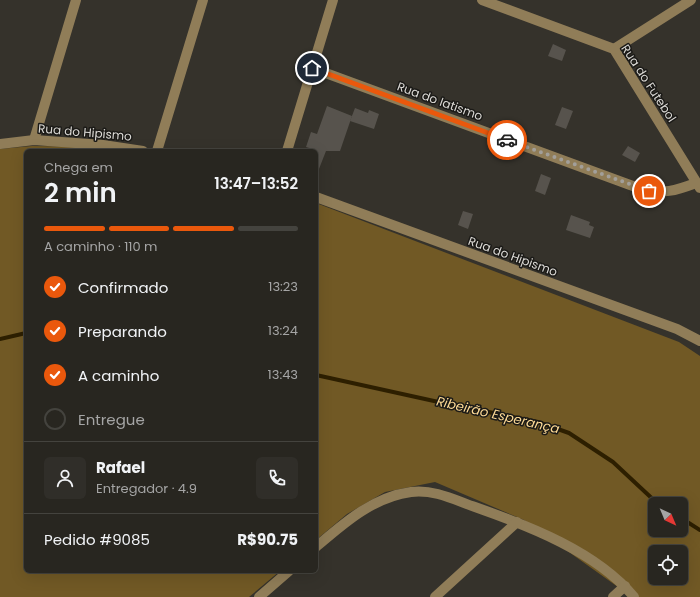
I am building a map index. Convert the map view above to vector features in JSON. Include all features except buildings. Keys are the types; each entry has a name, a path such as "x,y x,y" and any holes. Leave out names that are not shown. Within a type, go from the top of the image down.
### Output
{"street":[{"path":"34,140 76,0"},
{"path":"158,149 203,0"},
{"path":"288,149 333,0"},
{"name":"Rua do Futebol","path":"482,0 614,49 698,186"},
{"path":"614,49 692,0"},
{"name":"Rua do Iatismo","path":"312,68 641,189 657,193 698,186"},
{"name":"Rua do Hipismo","path":"0,144 34,140 103,145 130,149"},
{"name":"Rua do Hipismo","path":"318,198 677,330 700,341"},
{"path":"318,546 345,522 367,507 392,496 412,492 435,493 517,522 575,550 605,570 625,586 634,597"},
{"path":"435,597 517,522"},
{"path":"259,597 287,573"},
{"path":"613,597 625,586"}],"shaded area":[{"path":"32,146 105,147 113,149 24,149 24,573 278,573 249,597 0,597 0,149"},
{"path":"318,204 679,342 700,356 700,597 632,597 524,520 435,482 385,492 347,514 318,538"}],"waterway":[{"name":"Ribeirão Esperança","path":"0,339 24,333"},
{"name":"Ribeirão Esperança","path":"318,375 538,422 569,433 613,462 650,497"},
{"name":"Ribeirão Esperança","path":"688,522 700,530"}],"way so far":[{"path":"507,140 649,191"}],"route":[{"path":"312,68 507,140"}]}
